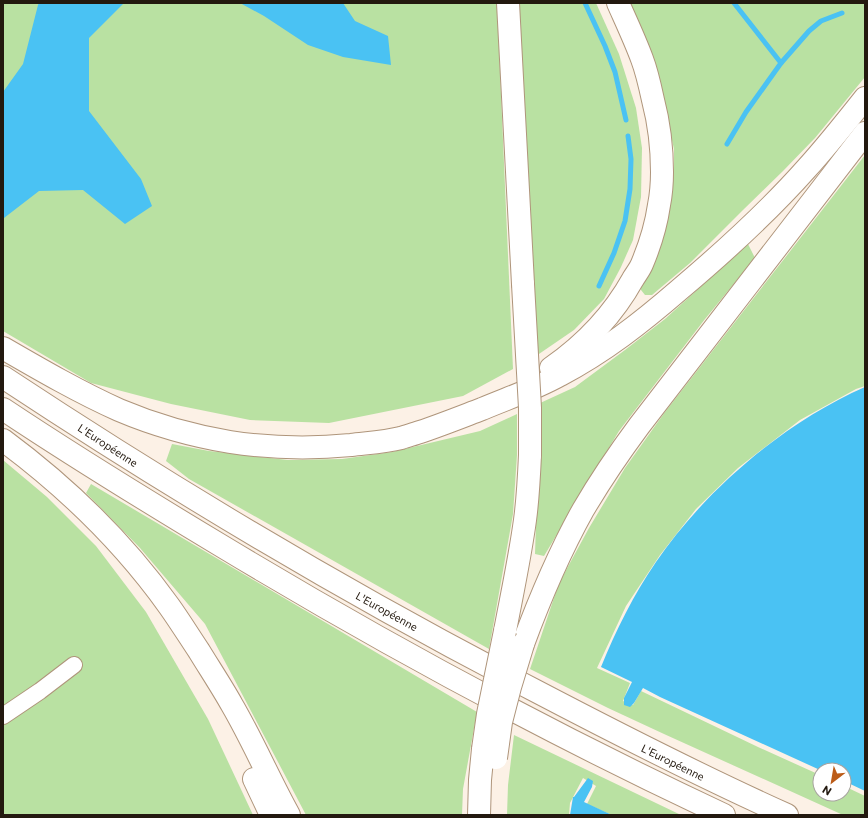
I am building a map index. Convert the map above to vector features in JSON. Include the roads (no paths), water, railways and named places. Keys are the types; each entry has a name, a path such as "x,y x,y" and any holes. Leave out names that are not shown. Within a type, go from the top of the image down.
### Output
{"highway":[{"path":"491,815 492,781 489,754 488,714 525,525 529,486 530,455 530,408 508,3"},
{"path":"467,415 522,387 586,339 606,318 622,297 642,265 656,221 660,198 662,153 660,133 643,60 618,3"},
{"path":"3,348 68,385 119,410 151,422 229,442 297,448 365,444 400,438 467,415 539,386 563,374 626,333 656,310 698,274 772,206 807,169 865,98"},
{"path":"479,815 480,780 501,722 523,644 556,562 584,509 604,476 639,426 865,133"},
{"name":"L'Européenne","path":"3,377 199,502 404,621 603,727 787,815"},
{"path":"3,409 180,521 333,612 543,726 724,815"},
{"path":"3,440 37,466 86,510 148,578 169,606 232,706 289,815"},
{"path":"169,606 271,815"}],"street":[{"path":"3,716 40,691 74,665"}],"water":[{"path":"39,3 124,3 89,38 89,111 141,179 152,206 125,224 83,190 39,191 3,218 3,92 23,64"},
{"path":"240,3 343,3 355,21 388,36 391,65 343,57 308,45 264,16"},
{"path":"865,387 865,791 852,785 852,762 812,762 812,766 643,688 630,707 624,705 624,698 632,682 601,667 613,639 640,587 676,535 698,509 749,460 806,419"},
{"path":"588,778 593,781 592,787 584,802 612,815 570,815 573,797"}],"waterway":[{"path":"585,3 615,72 626,120"},
{"path":"727,144 746,112 781,63 734,3"},
{"path":"781,63 809,31 821,21 842,13"},
{"path":"599,286 614,253 625,221 630,189 631,159 628,136"}]}
